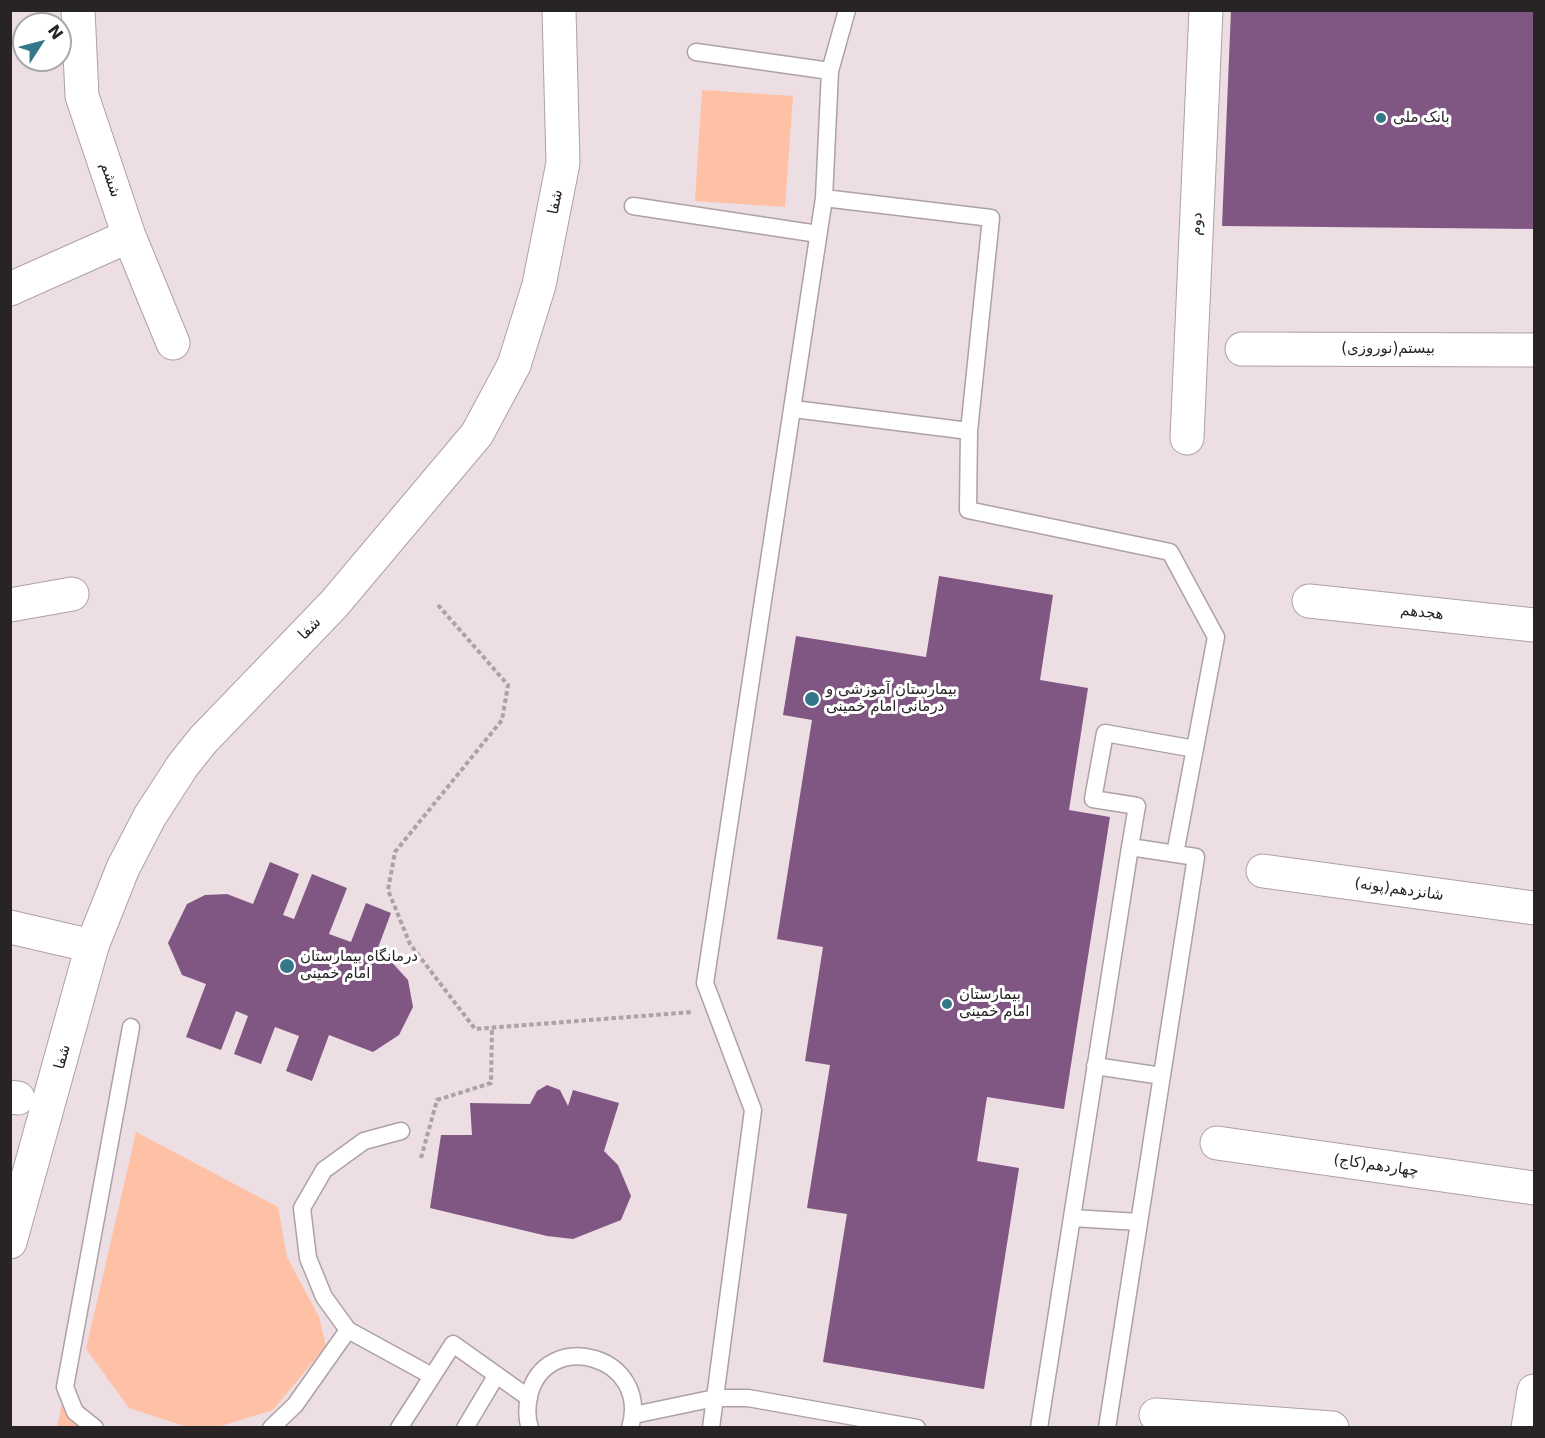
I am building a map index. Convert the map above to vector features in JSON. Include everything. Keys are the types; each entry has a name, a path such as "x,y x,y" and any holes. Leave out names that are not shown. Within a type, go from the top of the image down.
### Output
{"street":[{"name":"ششم","path":"78,10 81,96 129,236 173,343"},
{"name":"شفا","path":"10,1242 92,946 123,868 150,816 183,765 203,740 334,604 477,434 514,365 539,285 563,163 559,10"},
{"name":"دوم","path":"1187,438 1206,10"},
{"path":"10,289 129,236"},
{"name":"بیستم(نوروزی)","path":"1242,349 1534,350"},
{"path":"10,605 72,594"},
{"name":"هجدهم","path":"1309,601 1534,625"},
{"name":"شانزدهم(پونه)","path":"1263,871 1534,908"},
{"path":"10,927 92,946"},
{"name":"چهاردهم(کاج)","path":"1217,1143 1534,1188"},
{"path":"1528,1428 1534,1390"},
{"path":"1156,1415 1332,1428"}],"lane":[{"path":"711,1428 753,1110 705,983 794,409 824,198 830,71 847,10"},
{"path":"696,52 830,71"},
{"path":"824,198 991,218 969,431 968,510 1170,552 1216,637 1175,854"},
{"path":"633,206 818,234"},
{"path":"794,409 969,431"},
{"path":"1039,1428 1137,806 1094,799 1105,733 1195,749"},
{"path":"1107,1428 1196,858 1130,847"},
{"path":"95,1428 75,1412 65,1387 131,1027"},
{"path":"1095,1066 1162,1076"},
{"path":"400,1131 364,1141 324,1170 302,1208 308,1258 324,1297 348,1330 432,1376"},
{"path":"1072,1218 1139,1222"},
{"path":"271,1428 295,1405 348,1330"},
{"path":"399,1428 453,1344 529,1398"},
{"path":"530,1428 527,1405 531,1388 540,1373 553,1363 569,1357 586,1356 602,1360 616,1370 627,1383 633,1398 632,1421 715,1398 748,1398 916,1428"},
{"path":"465,1428 496,1376"}],"path":[{"path":"438,605 508,685 502,720 395,852 388,890 410,944 475,1029 715,1010"},
{"path":"421,1158 436,1100 491,1083 492,1027"}],"shaded area":[{"path":"702,90 793,96 785,207 695,201"},
{"path":"136,1132 278,1207 287,1257 319,1317 326,1346 273,1410 215,1428 187,1427 129,1408 86,1349"},
{"path":"65,1387 104,1427 57,1428"}],"building":[{"name":"بانک ملی","path":"1231,10 1534,10 1534,229 1222,226"},
{"name":"بیمارستان امام خمینی","path":"939,576 1053,595 1040,680 1088,688 1069,810 1110,817 1064,1109 987,1097 977,1161 1019,1168 984,1389 823,1362 847,1214 807,1208 830,1065 805,1061 823,947 777,939 812,720 783,715 796,636 926,657"},
{"name":"درمانگاه بیمارستان امام خمینی","path":"270,862 299,874 283,915 294,919 312,874 347,888 329,934 351,942 366,903 391,913 376,953 387,957 408,980 413,1007 399,1035 373,1052 329,1035 312,1081 286,1071 299,1036 275,1027 261,1064 234,1054 248,1016 236,1011 221,1050 186,1037 206,984 182,975 168,943 187,904 205,895 227,894 253,904"},
{"path":"547,1085 560,1090 568,1106 573,1090 619,1103 604,1151 618,1165 631,1196 621,1220 573,1239 547,1236 430,1208 441,1135 472,1135 470,1103 530,1104 537,1091"}],"place":[{"name":"بانک ملی","path":"1381,118"},
{"name":"بیمارستان آموزشی و درمانی امام خمینی","path":"812,699"},
{"name":"درمانگاه بیمارستان امام خمینی","path":"287,966"},
{"name":"بیمارستان امام خمینی","path":"947,1004"}]}
